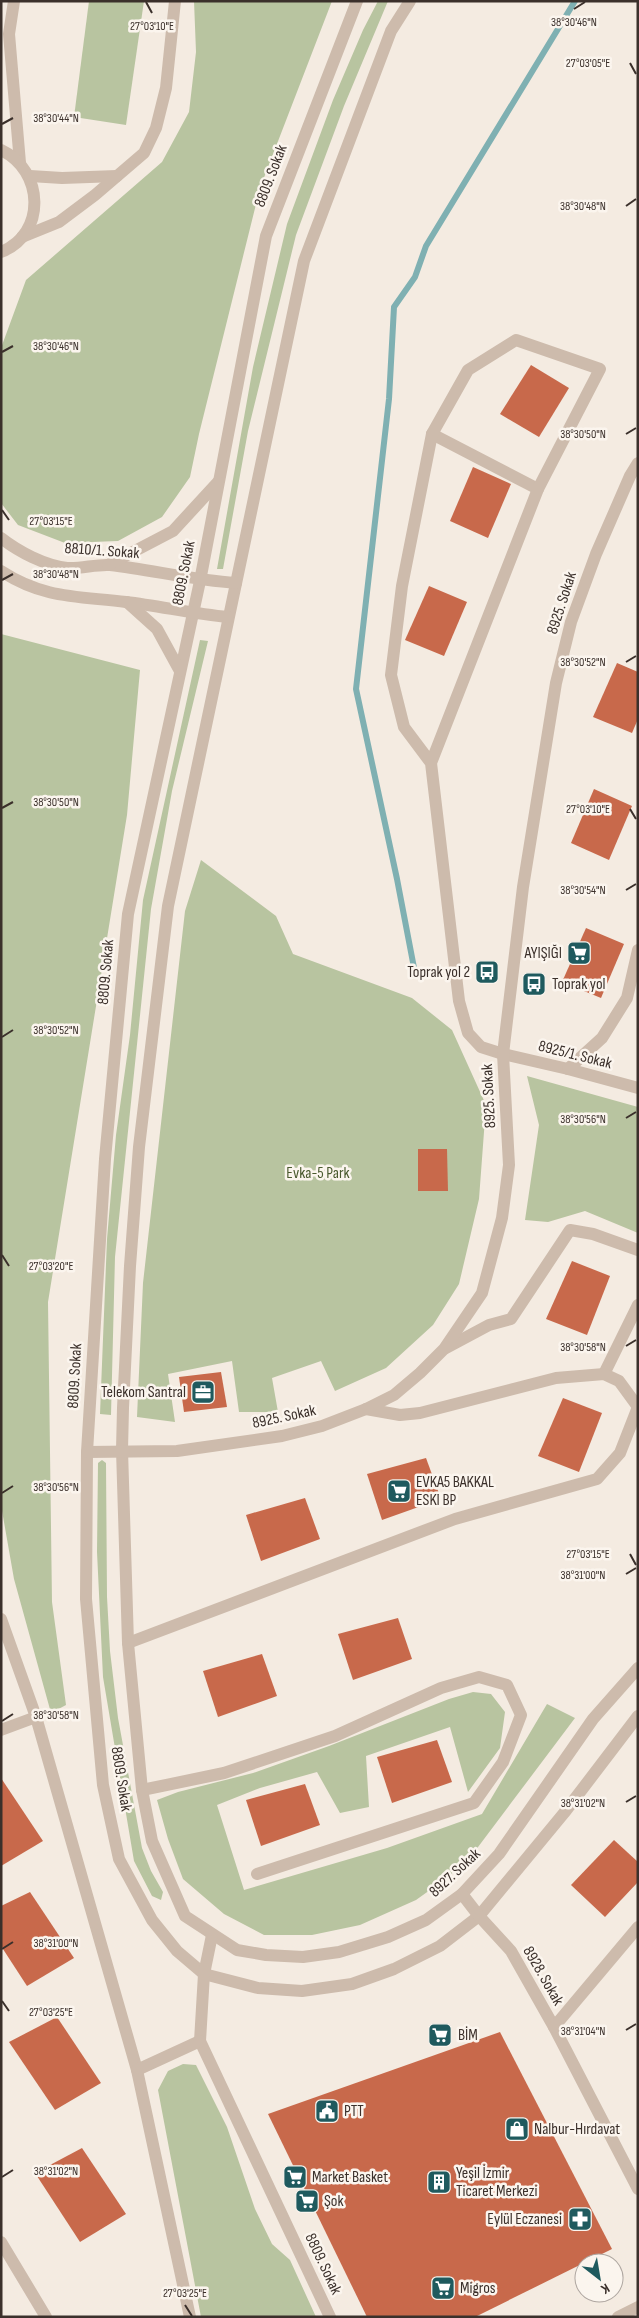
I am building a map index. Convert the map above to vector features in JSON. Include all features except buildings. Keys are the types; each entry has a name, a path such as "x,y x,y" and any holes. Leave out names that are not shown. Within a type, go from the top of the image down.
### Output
{"street":[{"path":"14,1 8,34 20,163"},
{"path":"22,236 59,222 95,195 144,153 156,128 166,88 175,1"},
{"name":"8809. Sokak","path":"204,1974 167,1940 152,1920 120,1858 103,1785 86,1599 87,1452 104,1159 128,914 200,580 266,236 357,1"},
{"name":"8809. Sokak","path":"330,2317 200,2041 204,1974 212,1936 185,1916 152,1841 142,1790 128,1643 122,1450 130,1266 138,1157 167,916 228,617 304,261 391,31 410,1"},
{"path":"1,150 20,163 30,176 35,201 34,214 22,236 2,254"},
{"path":"30,176 62,178 117,176"},
{"path":"516,340 600,369 538,489 430,763 404,727 391,675 402,586 432,434 468,370 516,340"},
{"path":"432,434 538,489"},
{"name":"8925. Sokak","path":"87,1452 122,1450 177,1451 282,1436 322,1426 366,1409 394,1395 444,1349 482,1293 502,1218 509,1165 503,1054 523,887 556,683 571,622 596,554 638,463"},
{"path":"108,565 173,531 218,482"},
{"name":"8810/1. Sokak","path":"1,538 14,548 67,568 108,565 200,580 236,583"},
{"path":"1,571 22,585 60,595 127,602 193,614 228,617"},
{"path":"127,602 157,629 180,671"},
{"name":"8925/1. Sokak","path":"430,763 459,1001 468,1033 482,1047 503,1054 638,1088"},
{"path":"568,1069 602,1038 627,998 638,950"},
{"path":"444,1349 489,1325 511,1319 570,1230 593,1234 638,1250"},
{"path":"604,1374 638,1305"},
{"path":"128,1643 455,1519 597,1479 620,1454 638,1407 619,1381 604,1374 556,1378 420,1413 400,1415 366,1409"},
{"path":"1,1619 36,1717 137,2070 190,2317"},
{"name":"8927. Sokak","path":"212,1936 237,1950 266,1955 303,1957 339,1952 388,1938 426,1920 462,1894 499,1854 593,1719 638,1668"},
{"path":"142,1790 224,1773 335,1736 441,1688 479,1677 507,1684 521,1715 503,1762 474,1803 257,1874"},
{"path":"204,1974 258,1988 302,1991 352,1984 394,1969 440,1946 479,1916 564,1813 638,1716"},
{"path":"1,1730 36,1717"},
{"name":"8928. Sokak","path":"462,1894 511,1951 554,2027 638,2190"},
{"path":"554,2027 638,1927"},
{"path":"137,2070 200,2041"},
{"path":"1,2242 46,2317"},
{"path":"618,2317 638,2307"}],"green space":[{"path":"89,1 144,1 126,125 74,117"},
{"path":"194,1 332,1 260,188 190,477 162,517 118,541 65,543 18,525 1,503 1,348 26,280 162,162 189,112 196,52"},
{"path":"378,1 388,1 344,106 296,235 248,431 223,569 217,569 253,367 287,224 333,100 363,30"},
{"path":"1,634 140,670 127,815 48,1302 52,1602 66,1705 51,1713 14,1579 1,1505"},
{"path":"200,640 208,641 172,791 151,909 115,1257 111,1415 100,1414 107,1239 116,1135 130,1035 143,900"},
{"name":"Evka-5 Park","path":"201,860 276,916 293,954 412,998 452,1030 486,1105 479,1199 459,1284 433,1325 386,1368 335,1391 321,1361 272,1378 278,1412 239,1412 232,1361 168,1374 175,1422 137,1417 143,1283 185,911"},
{"path":"527,1076 638,1107 638,1233 585,1211 548,1222 525,1220 539,1125"},
{"path":"102,1460 106,1463 107,1597 110,1651 118,1718 142,1848 151,1871 163,1892 161,1900 152,1896 134,1861 103,1677 97,1552 98,1463"},
{"path":"473,1692 491,1694 505,1712 500,1748 468,1792 450,1727 366,1756 369,1807 340,1813 317,1772 260,1788 217,1805 244,1890 387,1848 482,1814 547,1704 575,1718 469,1859 416,1900 360,1925 312,1935 264,1935 224,1914 183,1879 168,1839 157,1800 178,1792 253,1773 329,1746 449,1699"},
{"path":"183,2064 196,2065 227,2127 255,2209 272,2244 290,2260 316,2317 201,2317 158,2090 168,2071"}],"waterway":[{"path":"415,973 356,689 389,399 394,307 415,277 426,246 575,1"}],"place":[{"name":"AYIŞIĞI","path":"579,953"},
{"name":"Toprak yol 2","path":"487,972"},
{"name":"Toprak yol","path":"534,984"},
{"name":"Telekom Santral","path":"203,1392"},
{"name":"EVKA5 BAKKAL ESKI BP","path":"399,1491"},
{"name":"BİM","path":"440,2035"},
{"name":"PTT","path":"327,2111"},
{"name":"Nalbur-Hırdavat","path":"517,2129"},
{"name":"Market Basket","path":"295,2177"},
{"name":"Yeşil İzmir Ticaret Merkezi","path":"439,2182"},
{"name":"Şok","path":"307,2201"},
{"name":"Eylül Eczanesi","path":"580,2219"},
{"name":"Migros","path":"443,2288"}]}
